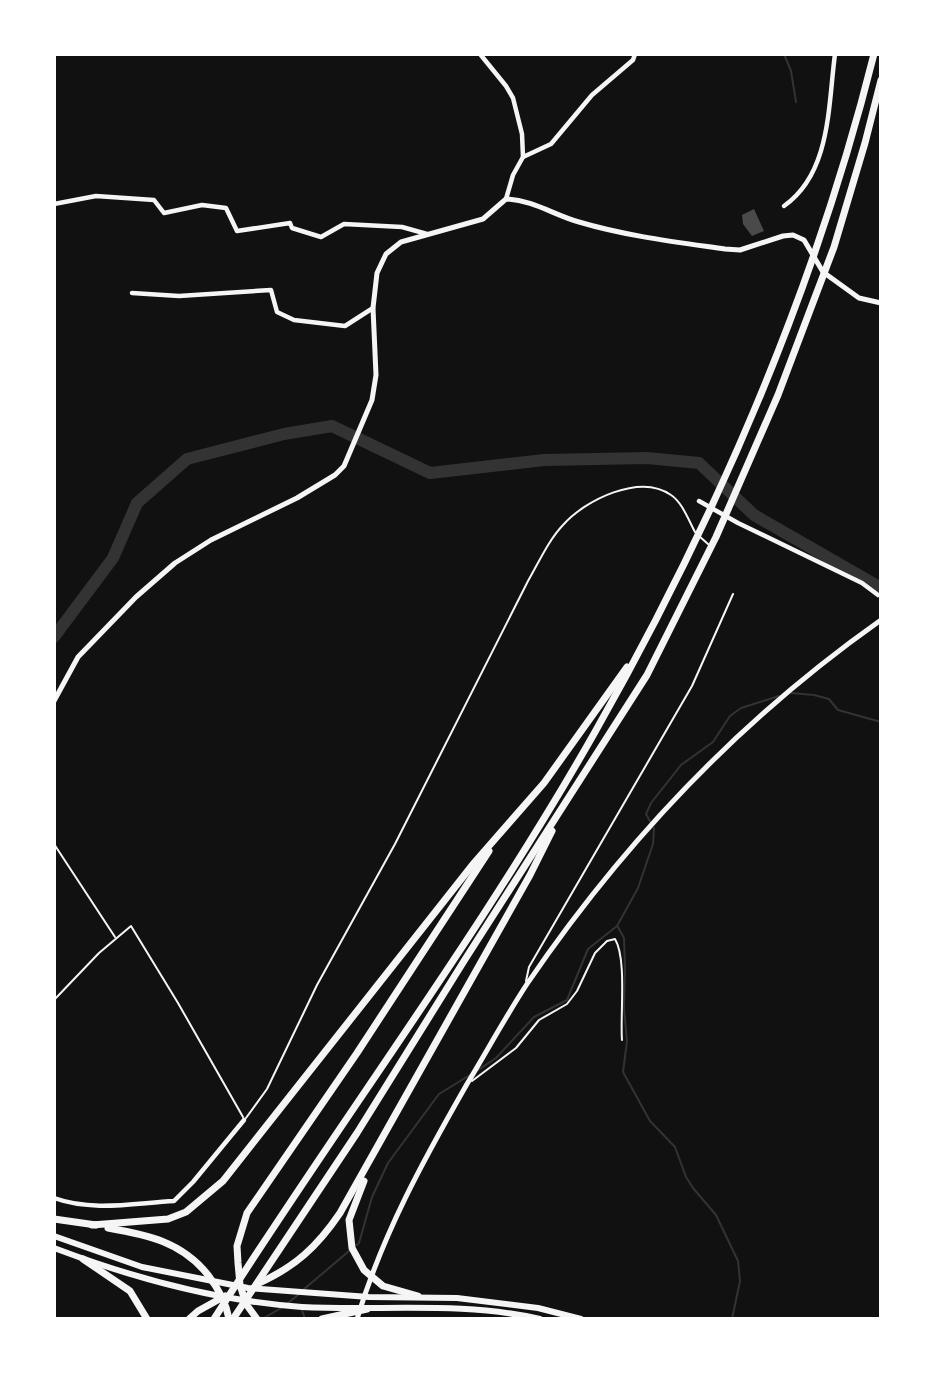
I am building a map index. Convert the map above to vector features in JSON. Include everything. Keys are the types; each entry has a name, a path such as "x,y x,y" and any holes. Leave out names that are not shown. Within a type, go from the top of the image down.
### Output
{"highway":[{"path":"214,1319 502,883 594,733 638,653 735,460 800,296 858,118 874,54"},
{"path":"231,1319 356,1133 647,675 716,537 778,395 834,247 881,80"},
{"path":"92,1225 168,1219 186,1212 223,1181 504,827 544,783 611,686 638,653"},
{"path":"248,1288 292,1265 325,1235 382,1142 530,875 568,799"},
{"path":"257,1319 246,1304 240,1285 237,1246 247,1213 357,1053 504,827"},
{"path":"382,1142 349,1220 352,1248 364,1270 383,1286 418,1296"},
{"path":"54,1219 146,1235 185,1251 197,1261 215,1284 231,1319"},
{"path":"83,1259 130,1291 147,1319"},
{"path":"189,1319 226,1296"},
{"path":"322,1319 367,1309"}],"main road":[{"path":"54,1236 142,1267 248,1288 369,1297 457,1298 527,1307 581,1319"},
{"path":"54,1248 129,1275 226,1296 300,1307 451,1309 491,1311 540,1319"},
{"path":"226,1296 248,1288"}],"street":[{"path":"54,701 78,657 118,615 175,563 211,540 297,498 335,475 344,466 372,400 376,375 373,308 377,273 386,254 401,242 483,219 506,199 513,175 523,157 522,134 513,98 480,54"},
{"path":"523,157 551,144 592,95 633,60 635,54"},
{"path":"784,206 805,186 815,171 835,54"},
{"path":"54,204 96,196 154,200 164,213 202,205 226,208 237,231 290,223 292,228 321,237 344,224 402,227 428,234"},
{"path":"506,199 520,200 570,219 613,231 725,249 740,250 793,235 804,240 823,272 831,279 859,298 881,303"},
{"path":"132,293 179,296 271,290 277,312 294,320 345,326 373,308"},
{"path":"699,501 738,523 862,583 878,595"},
{"path":"357,1319 378,1258 402,1201 525,987 583,906 661,814 758,717 881,620"},
{"path":"54,1198 68,1203 98,1206 174,1201 244,1120"}],"lane":[{"path":"54,1000 131,926 244,1120 267,1089 317,985 395,844 528,581 564,523 601,497 629,488 659,489 673,496 696,533 714,550"},
{"path":"525,987 529,967 692,685 733,594"},
{"path":"54,844 116,939"},
{"path":"469,1081 486,1072 516,1048 539,1020 567,1004 578,991 595,953 607,941 615,939 621,955 622,1040"}],"building":[{"path":"754,209 764,231 752,236 743,224 742,215"}],"waterway":[{"path":"784,54 791,71 796,102"},
{"path":"54,637 113,558 137,503 187,459 284,434 332,426 430,473 544,460 647,458 699,463 754,515 881,588"},
{"path":"791,693 829,699 838,710 881,722"},
{"path":"651,823 646,814 651,803 681,765 713,742 730,716 741,708 779,696"},
{"path":"478,1070 496,1058 534,1017 567,1000 588,949 617,926 638,888 653,844 654,828"},
{"path":"618,927 624,938 627,1041 623,1072 650,1121 675,1147 686,1177 716,1215 738,1261 740,1281 732,1319"},
{"path":"354,1247 359,1243 372,1197 388,1163 439,1094 470,1075"},
{"path":"303,1290 349,1251"},
{"path":"287,1304 299,1294"},
{"path":"262,1319 283,1307"},
{"path":"302,1310 305,1319"}]}
